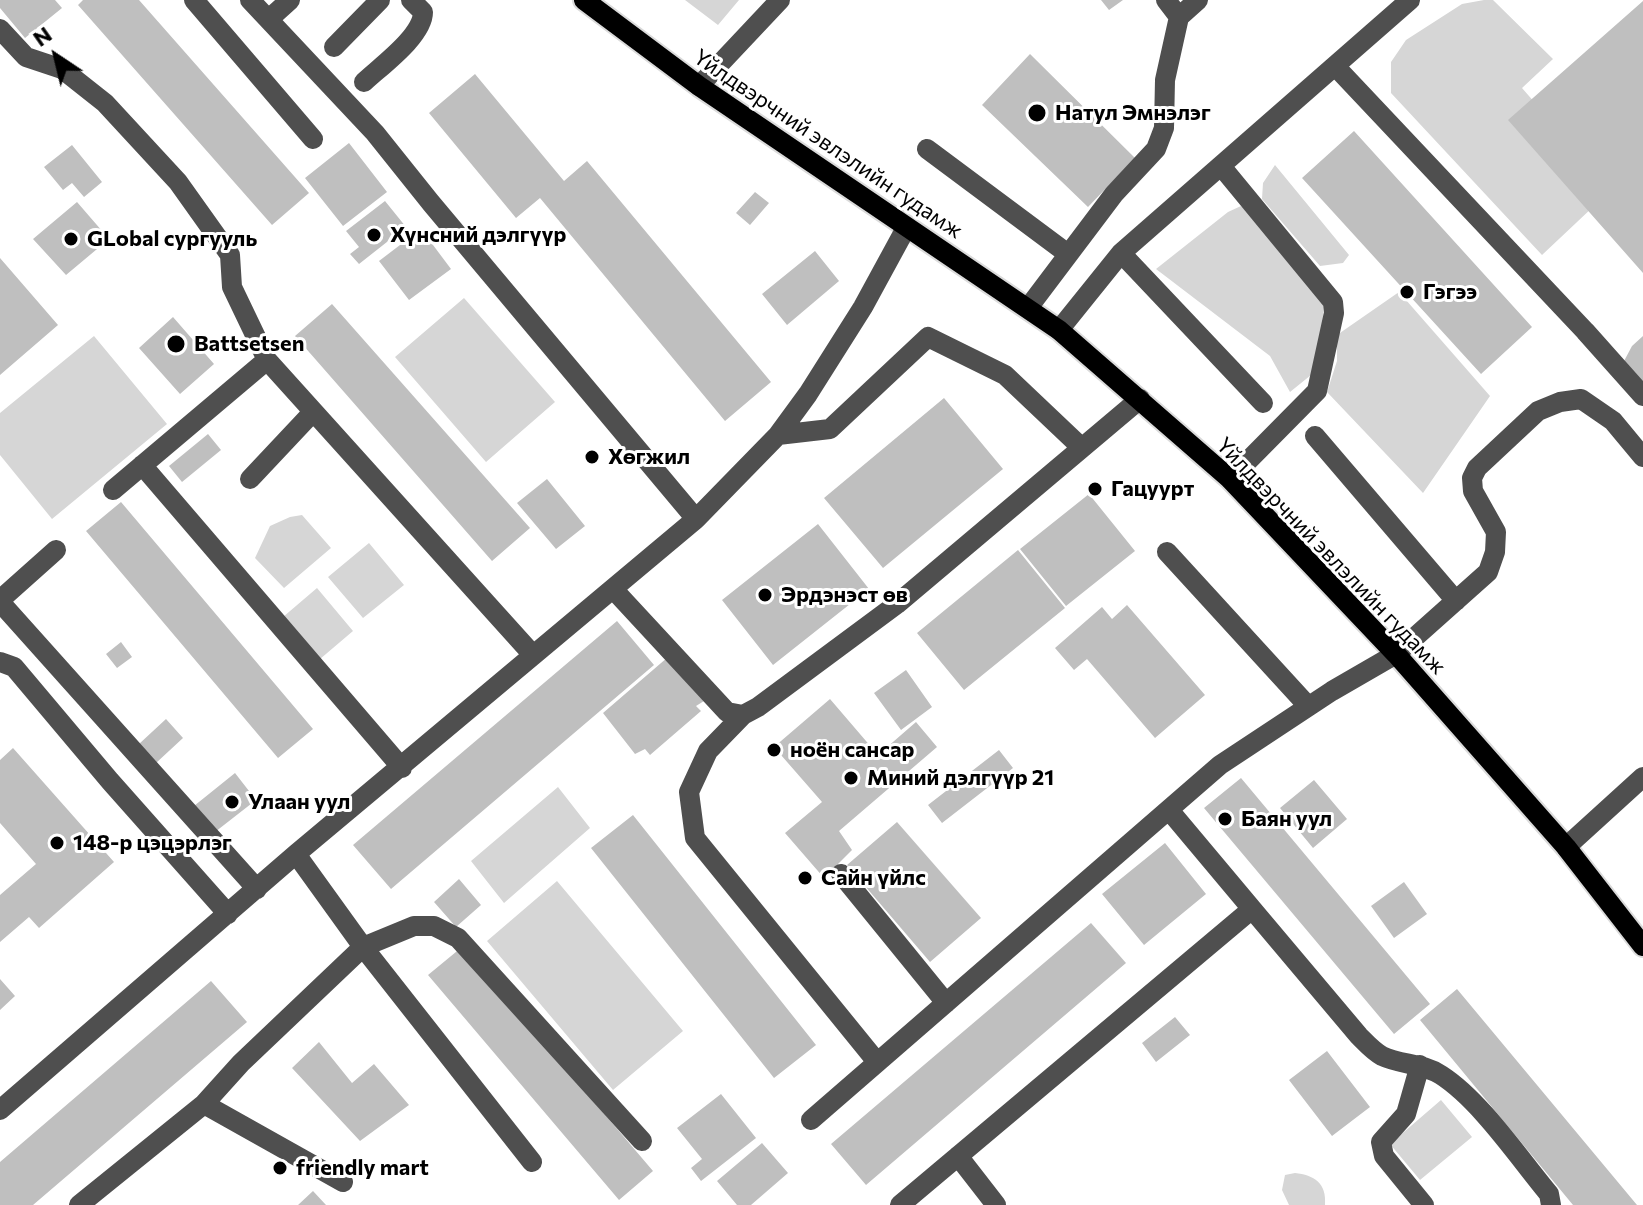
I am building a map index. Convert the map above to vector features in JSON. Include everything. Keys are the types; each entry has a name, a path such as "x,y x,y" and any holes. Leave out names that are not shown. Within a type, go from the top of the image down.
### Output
{"main road":[{"name":"Үйлдвэрчний эвлэлийн гудамж","path":"584,0 699,86 1059,330 1230,479 1396,654 1566,847 1643,946"}],"street":[{"path":"194,0 313,139"},
{"path":"250,0 375,133 696,519"},
{"path":"269,19 290,0"},
{"path":"334,47 380,0"},
{"path":"364,82 417,32 423,21 423,12 411,0"},
{"path":"699,86 780,0"},
{"path":"1028,308 1114,194 1156,149 1164,128 1165,80 1173,8 1198,0"},
{"path":"1059,330 1121,253 1410,0"},
{"path":"0,29 26,57 62,69 105,103 178,182 230,255 232,287 267,360 533,655"},
{"path":"1335,66 1643,396"},
{"path":"927,149 1068,254"},
{"path":"1221,166 1333,302 1334,313 1317,391 1230,479"},
{"path":"0,1110 296,854 696,519 778,435 836,352 906,228"},
{"path":"1121,253 1263,403"},
{"path":"778,435 830,429 928,337 1005,375 1082,448"},
{"path":"113,490 267,360"},
{"path":"877,1062 695,838 689,792 708,751 743,715 897,604 1140,399"},
{"path":"811,1120 1220,765 1308,706 1396,654 1488,572 1495,552 1496,532 1473,491 1472,478 1477,468 1538,411 1560,402 1581,399 1613,421 1643,457"},
{"path":"250,479 313,412"},
{"path":"1315,436 1456,601"},
{"path":"142,465 402,768"},
{"path":"56,550 0,601 257,889"},
{"path":"1167,552 1308,706"},
{"path":"614,590 727,712 743,715"},
{"path":"0,662 14,667 228,914"},
{"path":"1566,847 1643,777"},
{"path":"1169,810 1367,1044 1387,1058 1420,1065 1449,1080 1477,1108 1549,1194 1551,1205"},
{"path":"296,854 363,947 532,1162"},
{"path":"841,874 946,1003"},
{"path":"900,1205 1252,909"},
{"path":"79,1205 204,1104 241,1063 363,947 414,926 434,926 458,938 642,1141"},
{"path":"1420,1065 1406,1114 1381,1142 1384,1156 1424,1205"},
{"path":"204,1104 343,1182"},
{"path":"958,1156 996,1205"}],"shaded area":[{"path":"685,0 739,0 718,25"},
{"path":"1493,0 1553,59 1522,88 1611,190 1542,255 1391,93 1391,62 1406,40 1462,4"},
{"path":"1275,165 1349,255 1343,263 1320,266 1262,199 1263,183"},
{"path":"1241,206 1325,289 1322,329 1311,375 1290,392 1270,356 1156,269 1228,212"},
{"path":"1399,292 1490,396 1423,493 1327,392 1337,361 1337,335"},
{"path":"464,298 555,402 486,462 395,357"},
{"path":"94,336 167,424 52,519 0,455 0,413"},
{"path":"302,515 331,548 284,588 255,558 270,526"},
{"path":"369,543 404,585 363,618 328,577"},
{"path":"317,588 353,631 313,665 276,623"},
{"path":"558,787 590,828 504,903 471,861"},
{"path":"557,881 683,1031 613,1090 487,941"},
{"path":"1441,1100 1472,1137 1420,1180 1390,1144"},
{"path":"1295,1173 1318,1182 1324,1191 1325,1205 1289,1205 1282,1190 1285,1175"}],"building":[{"path":"0,0 55,0 62,8 25,38 0,8"},
{"path":"83,0 139,0 309,193 272,225 78,5"},
{"path":"1101,0 1123,0 1109,10"},
{"path":"1643,1 1643,273 1508,120"},
{"name":"Натул Эмнэлэг","path":"1030,54 1135,158 1088,207 982,105"},
{"path":"475,74 564,181 587,161 771,382 725,421 540,198 516,218 429,113"},
{"path":"1354,131 1532,327 1481,374 1302,178"},
{"path":"349,143 387,192 343,226 305,178"},
{"path":"72,145 102,182 84,197 72,183 63,190 44,167"},
{"path":"755,192 769,203 750,225 736,213"},
{"path":"385,201 406,227 359,264 350,254 359,247 346,231"},
{"name":"GLobal сургууль","path":"77,202 109,239 66,275 33,239"},
{"path":"421,229 451,269 409,300 379,261"},
{"path":"815,251 839,281 787,325 762,294"},
{"path":"0,258 58,325 0,375"},
{"path":"332,304 530,528 492,561 295,336"},
{"path":"173,317 214,364 180,394 139,348"},
{"path":"1643,336 1643,402 1623,363 1632,346"},
{"path":"944,398 1003,469 883,568 824,498"},
{"path":"208,434 221,450 182,482 169,466"},
{"path":"547,479 585,526 556,549 517,503"},
{"path":"1089,494 1135,551 1066,606 1020,549"},
{"path":"121,502 313,729 278,758 86,531"},
{"path":"818,524 869,589 773,665 722,600"},
{"path":"1018,550 1065,608 964,690 917,633"},
{"path":"1127,605 1205,695 1155,738 1087,659 1074,670 1055,648 1102,607 1112,619"},
{"path":"617,621 654,665 391,889 353,845"},
{"path":"121,642 132,657 117,668 106,654"},
{"path":"668,657 704,701 696,706 701,711 650,755 645,749 635,754 603,713"},
{"path":"906,670 932,707 901,730 874,693"},
{"name":"Миний дэлгүүр 21","path":"830,699 878,755 916,722 937,747 839,831 852,850 824,878 785,833 822,802 774,747"},
{"path":"166,719 183,738 156,763 139,744"},
{"name":"148-р цэцэрлэг","path":"13,748 114,862 39,928 29,917 0,942 0,895 36,864 0,823 0,760"},
{"path":"999,750 1013,768 942,823 928,805"},
{"path":"235,773 256,800 215,832 194,806"},
{"path":"1241,778 1430,1004 1394,1034 1204,808"},
{"path":"1314,780 1347,819 1313,848 1280,808"},
{"path":"633,815 816,1045 774,1078 591,848"},
{"name":"Миний дэлгүүр 21","path":"897,822 981,918 930,962 847,865"},
{"path":"1165,843 1206,894 1144,945 1102,894"},
{"path":"459,879 481,905 456,927 434,902"},
{"path":"1404,882 1427,914 1394,938 1371,906"},
{"path":"1091,923 1126,963 866,1185 831,1144"},
{"path":"462,947 653,1171 619,1200 428,975"},
{"path":"0,979 15,996 0,1010"},
{"path":"211,981 247,1022 33,1205 0,1205 0,1162"},
{"path":"1457,989 1637,1205 1573,1205 1420,1020"},
{"path":"1175,1017 1190,1035 1156,1062 1142,1043"},
{"path":"319,1042 352,1083 374,1064 409,1105 360,1141 292,1068"},
{"path":"1327,1051 1370,1107 1332,1136 1289,1080"},
{"path":"721,1094 756,1138 701,1181 691,1168 702,1159 677,1128"},
{"path":"762,1143 788,1173 751,1205 737,1205 717,1181"},
{"path":"313,1191 326,1205 298,1205"}],"place":[{"name":"Натул Эмнэлэг","path":"1037,113"},
{"name":"Хүнсний дэлгүүр","path":"374,235"},
{"name":"GLobal сургууль","path":"71,239"},
{"name":"Гэгээ","path":"1407,292"},
{"name":"Battsetsen","path":"176,344"},
{"name":"Хөгжил","path":"592,457"},
{"name":"Гацуурт","path":"1095,489"},
{"name":"Эрдэнэст өв","path":"765,595"},
{"name":"ноён сансар","path":"774,750"},
{"name":"Миний дэлгүүр 21","path":"851,778"},
{"name":"Улаан уул","path":"232,802"},
{"name":"Баян уул","path":"1225,819"},
{"name":"148-р цэцэрлэг","path":"57,843"},
{"name":"Сайн үйлс","path":"805,878"},
{"name":"friendly mart","path":"280,1168"}]}
